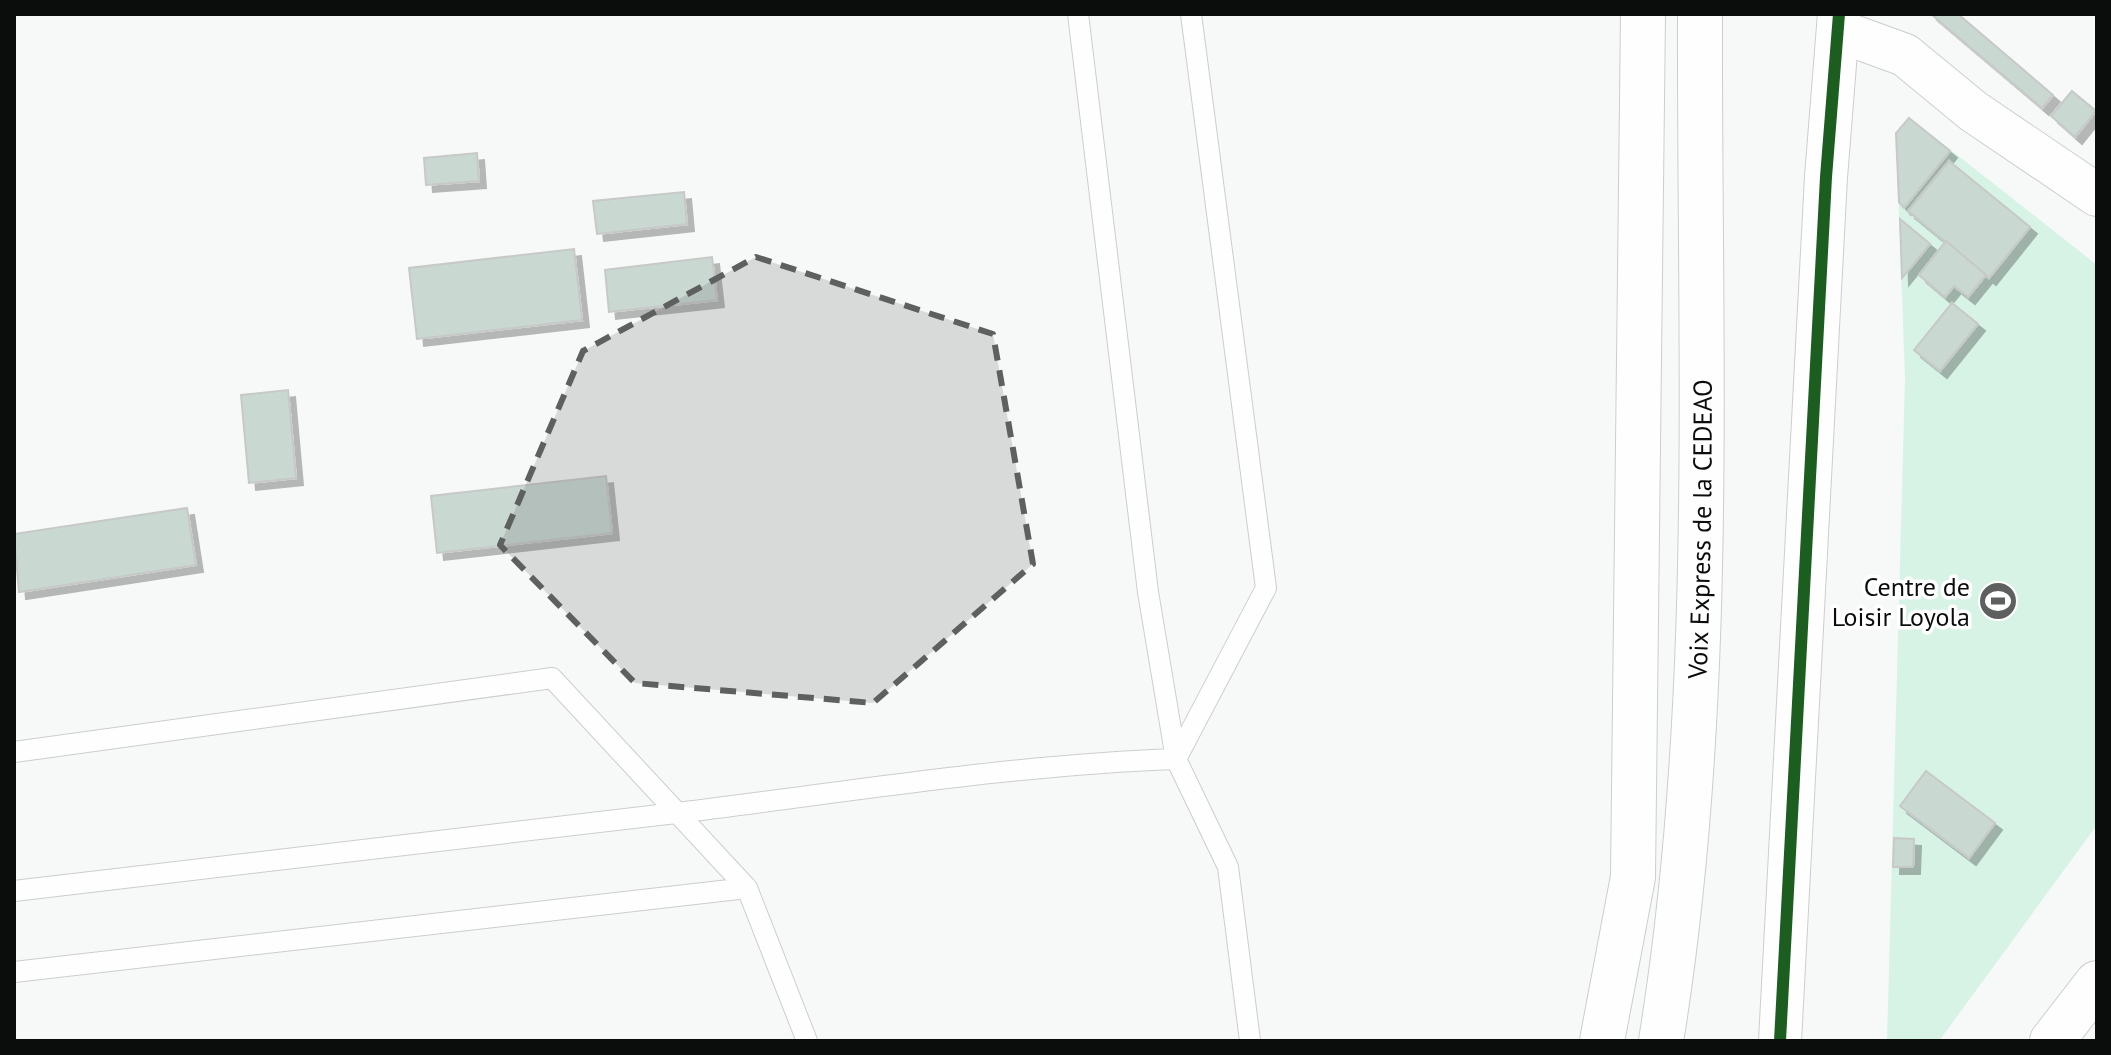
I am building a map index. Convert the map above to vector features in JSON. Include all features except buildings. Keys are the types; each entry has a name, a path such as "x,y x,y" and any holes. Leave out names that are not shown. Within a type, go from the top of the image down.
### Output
{"main road":[{"path":"1602,1041 1633,877 1643,14"},
{"name":"Voix Express de la CEDEAO","path":"1661,1041 1678,936 1697,717 1700,14"},
{"path":"2052,1041 2097,983"}],"street":[{"path":"1780,1041 1826,177 1839,22 1905,55 1973,111 2094,187"}],"lane":[{"path":"1078,14 1148,592 1176,759 1228,867 1250,1041"},
{"path":"1176,759 1266,588 1191,14"},
{"path":"14,752 552,678 747,888 807,1041"},
{"path":"14,891 678,813 936,778 1103,761 1176,759"},
{"path":"14,972 747,888"}],"highlighted area":[{"path":"756,257 993,334 1033,564 873,703 635,683 500,545 583,351"}],"green space":[{"name":"Centre de Loisir Loyola","path":"1909,117 2097,265 2097,825 1939,1041 1887,1041 1905,378 1896,133"}],"cycle path":[{"path":"1780,1041 1826,177 1839,14"}],"place":[{"name":"Centre de Loisir Loyola","path":"1998,601"}]}
